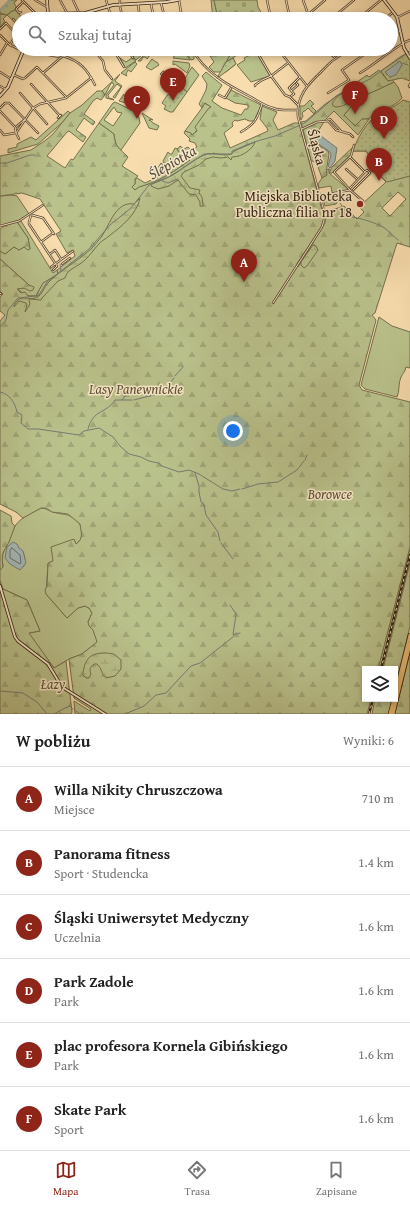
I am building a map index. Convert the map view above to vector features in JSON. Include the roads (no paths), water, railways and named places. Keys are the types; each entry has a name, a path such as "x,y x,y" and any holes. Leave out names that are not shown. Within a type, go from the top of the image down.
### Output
{"main road":[{"path":"398,683 410,635"},
{"path":"391,714 410,644"},
{"path":"391,714 393,702"}],"street":[{"path":"34,0 43,6 47,11"},
{"path":"47,0 47,11"},
{"path":"60,0 66,12"},
{"path":"73,0 79,12"},
{"path":"106,0 110,12"},
{"path":"120,0 122,12"},
{"path":"90,12 120,5 149,2 161,3 165,1 178,0 181,12"},
{"path":"267,0 270,12"},
{"path":"286,0 289,12"},
{"path":"303,0 307,12"},
{"path":"310,12 325,0"},
{"path":"339,12 354,0"},
{"path":"367,12 382,0 393,12"},
{"path":"18,12 16,9 23,1 35,12"},
{"path":"149,2 152,12"},
{"path":"161,3 163,12"},
{"path":"138,4 139,12"},
{"path":"398,17 410,11"},
{"path":"398,20 402,44 410,58"},
{"path":"0,29 6,23 12,30"},
{"path":"0,35 10,45 12,41"},
{"path":"398,46 410,40"},
{"path":"0,55 7,42"},
{"path":"0,96 12,79 21,56"},
{"path":"55,56 61,57"},
{"path":"43,73 63,56 76,61 85,68 95,85"},
{"path":"99,56 103,61 105,70 112,79"},
{"path":"117,56 124,67"},
{"path":"197,56 209,71 218,79 262,104 274,109 298,110"},
{"path":"259,56 271,76 285,95 290,97 299,105"},
{"path":"283,56 307,86"},
{"name":"Śląska","path":"273,303 324,223 325,214 300,123 298,110 307,86 339,56"},
{"path":"328,93 349,80 342,70 362,56"},
{"path":"360,73 376,63 383,56"},
{"path":"255,86 260,81 271,76 288,63"},
{"path":"13,75 23,79 37,67 66,98"},
{"path":"0,72 12,79"},
{"path":"290,97 294,94 289,88 300,77"},
{"path":"15,127 33,108 66,98 91,78"},
{"path":"291,91 298,85 296,82"},
{"path":"31,84 60,116"},
{"path":"0,86 6,89"},
{"path":"219,95 225,98 232,87"},
{"path":"20,93 47,124"},
{"path":"0,108 5,103 9,103 37,133"},
{"path":"241,132 253,125 262,104"},
{"path":"0,111 15,127 19,139"},
{"path":"16,133 24,119"},
{"path":"302,129 317,122 328,121 336,130 350,134 353,137"},
{"path":"0,130 4,134 16,133"},
{"path":"354,145 350,156 334,172 363,200"},
{"path":"350,156 365,172 367,170 370,173 353,190"},
{"path":"346,169 357,180"},
{"path":"320,196 350,189 365,172"},
{"path":"0,226 19,221 30,215 42,205"},
{"path":"30,215 29,224 58,266 53,270"},
{"path":"30,215 43,218 54,234 41,242"},
{"path":"50,254 55,250 61,259"},
{"path":"51,267 73,252"},
{"path":"62,264 69,259 66,256"},
{"path":"0,586 14,633 18,641 48,664 62,687 105,714"}],"water":[{"path":"400,61 402,65 396,75 390,77 385,72"},
{"path":"315,133 337,148 335,161 330,168 328,166 331,155 330,152 313,140 312,137"},
{"path":"13,542 23,551 26,563 20,570 10,564 5,558 7,547"}],"waterway":[{"path":"0,10 10,0"},
{"name":"Ślepiotka","path":"0,327 6,320 8,310 18,298 39,295 47,282 89,249 110,225 131,208 149,185 173,175 204,154 232,154 232,151 254,142 275,136 305,123 336,96 370,79 410,51"},
{"path":"402,63 408,65"},
{"path":"0,163 7,163 30,155 35,155"},
{"path":"328,172 329,168"},
{"path":"160,180 168,183 178,179"},
{"path":"340,203 352,217 380,225 398,240"},
{"name":"Ślepiotka","path":"60,264 61,271"},
{"path":"175,376 183,367"},
{"path":"134,400 161,393 174,378"},
{"path":"0,392 12,399 17,412 22,415 21,423 28,429 79,435 84,431 99,428 113,437 129,454 158,463 179,472 189,470 199,474 223,489 232,491 240,489"},
{"path":"88,429 90,423 96,415 108,408 115,400 122,400 126,395"},
{"path":"122,400 132,400"},
{"path":"305,460 307,455"},
{"path":"242,489 258,484 278,482 297,470 304,461"},
{"path":"195,473 199,486 201,502 204,505 206,515 218,532 220,541"},
{"path":"221,543 233,559"},
{"path":"230,605 236,614 233,635 240,633"},
{"path":"125,714 144,706 156,695 166,693 191,666 200,663 233,637"},
{"path":"0,691 23,693 37,702 47,714"},
{"path":"54,714 70,706 73,709"},
{"path":"76,711 80,714"}],"railway":[{"path":"382,666 410,555"},
{"path":"369,714 372,702"}],"place":[{"name":"plac profesora Kornela Gibińskiego","path":"173,101"},
{"name":"Skate Park","path":"355,114"},
{"name":"Śląski Uniwersytet Medyczny","path":"137,119"},
{"name":"Park Zadole","path":"384,139"},
{"name":"Panorama fitness","path":"379,181"},
{"name":"Miejska Biblioteka Publiczna filia nr 18","path":"360,204"},
{"name":"Willa Nikity Chruszczowa","path":"244,282"}],"park label":[{"name":"Lasy Panewnickie","path":"136,389"},
{"name":"Borowce","path":"330,494"},
{"name":"Łazy","path":"53,684"}]}
